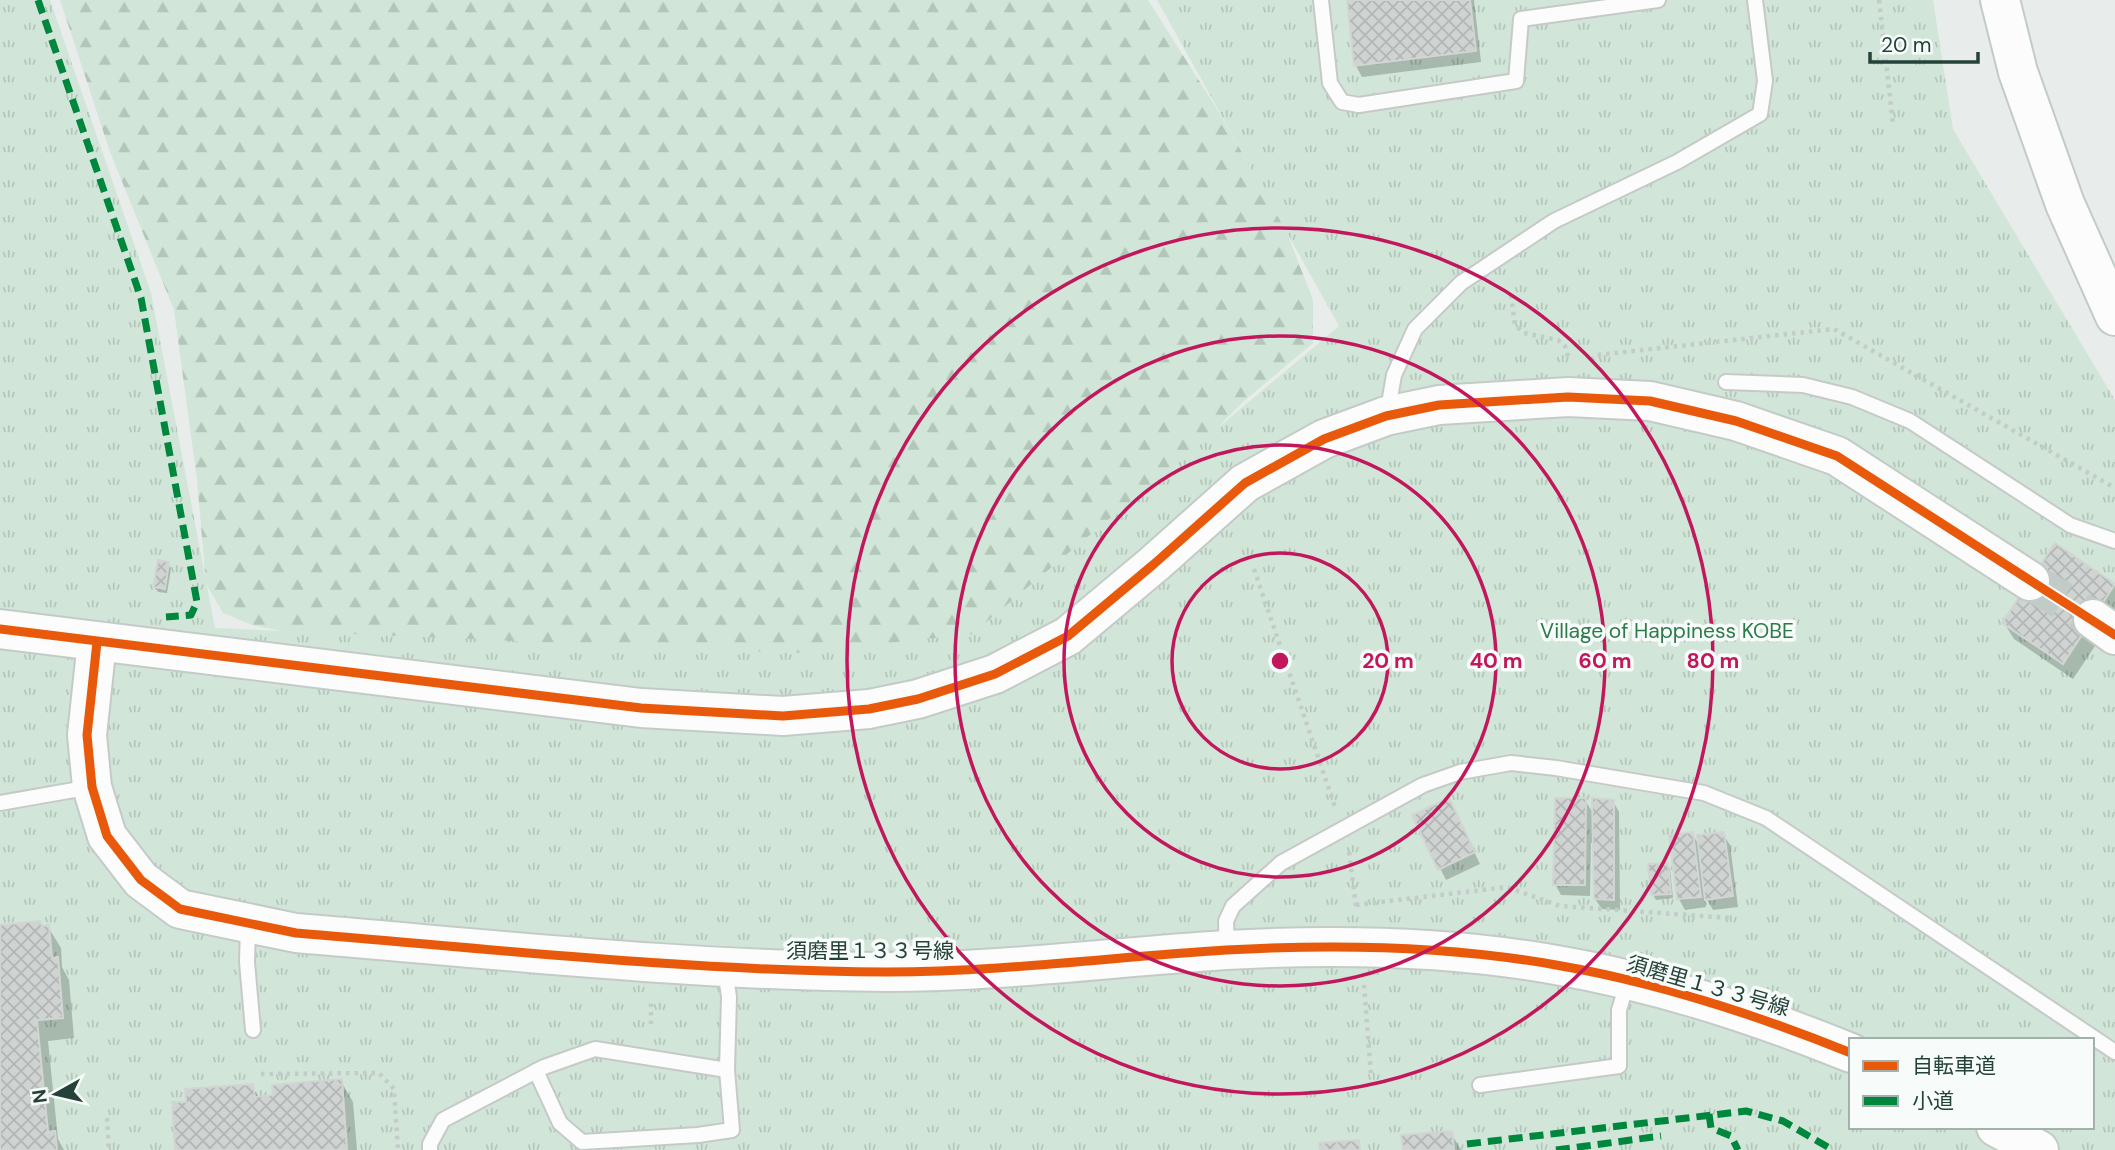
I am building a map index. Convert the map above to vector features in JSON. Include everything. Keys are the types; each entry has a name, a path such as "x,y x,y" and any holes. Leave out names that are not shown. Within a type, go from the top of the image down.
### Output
{"street":[{"path":"2000,0 2018,72 2065,204 2115,316"},
{"path":"0,629 641,708 783,716 869,709 918,699 995,674 1068,636 1245,483 1324,439 1386,416 1439,405 1568,397 1650,401 1735,421 1837,456 2030,581"},
{"name":"須磨里１３３号線","path":"97,642 87,735 92,787 107,836 141,880 180,909 248,925 296,933 725,968 890,972 1065,963 1227,950 1360,948 1455,953 1554,964 1629,980 1785,1026 1849,1052"},
{"path":"2000,1129 2039,1150"}],"lane":[{"path":"1321,0 1330,83 1342,102 1359,105 1516,81 1521,19 1658,0"},
{"path":"1386,416 1394,375 1415,329 1461,284 1554,221 1677,162 1760,114 1765,81 1755,0"},
{"path":"1727,382 1803,385 1852,397 1910,421 2070,525 2115,541"},
{"path":"1227,950 1226,921 1233,906 1291,857 1423,785 1460,772 1511,764 1556,768 1704,793 1766,818 2115,1052"},
{"path":"0,803 92,787"},
{"path":"248,925 247,962 253,1030"},
{"path":"536,1071 560,1124 582,1142 698,1135 732,1130 727,1070 729,997 725,968"},
{"path":"1480,1085 1619,1066 1619,1010 1629,980"},
{"path":"430,1150 430,1144 443,1120 536,1071 595,1049 727,1070"}],"path":[{"path":"1879,0 1893,124"},
{"path":"1511,295 1515,325 1524,333 1558,340 1565,346 1570,364"},
{"path":"1254,569 1339,820"},
{"path":"1348,843 1357,919"},
{"path":"1356,905 1507,887 1560,906 1731,918"},
{"path":"1363,979 1370,1075"},
{"path":"651,994 651,1024"},
{"path":"261,1074 379,1073 394,1089 398,1150"},
{"path":"107,1118 109,1150"}],"green space":[{"name":"Village of Happiness KOBE","path":"0,0 50,0 151,293 215,628 795,653 972,634 1339,326 1157,0 1933,0 1953,129 2115,400 2115,1150 0,1150"},
{"path":"60,0 1148,0 1217,109 1284,225 1313,300 1313,343 1242,403 1058,588 980,652 888,676 354,645 252,625 223,613 206,584 197,480 174,310 110,152"}],"building":[{"path":"1347,0 1470,0 1476,51 1354,66"},
{"path":"2055,543 2115,584 2063,664 2002,623"},
{"path":"158,560 169,562 165,589 153,587"},
{"path":"1449,798 1475,852 1438,870 1412,815"},
{"path":"1555,798 1586,798 1585,885 1553,885"},
{"path":"1592,798 1614,800 1614,900 1594,899"},
{"path":"1693,832 1701,897 1677,899 1669,835"},
{"path":"1724,832 1733,896 1705,900 1697,835"},
{"path":"1668,863 1671,894 1651,895 1648,864"},
{"path":"40,921 42,926 49,925 52,958 58,957 63,1018 37,1020 48,1132 55,1131 57,1150 0,1150 0,925"},
{"path":"342,1079 347,1150 175,1150 172,1102 186,1102 185,1089 253,1084 255,1097 273,1095 272,1085"},
{"path":"1452,1131 1454,1150 1403,1150 1401,1135"},
{"path":"1359,1140 1360,1150 1320,1150 1319,1143"}],"tunnel":[{"path":"2030,581 2093,619"}],"marked path":[{"path":"38,0 141,298 197,602 191,615 166,617"},
{"path":"1467,1144 1746,1111 1783,1121 1833,1150"},
{"path":"1709,1114 1711,1128 1731,1136 1738,1150"},
{"path":"1556,1150 1661,1136"}],"cycle path":[{"path":"0,629 641,708 783,716 869,709 918,699 995,674 1068,636 1245,483 1324,439 1386,416 1439,405 1568,397 1650,401 1736,421 1837,456 2115,635"},
{"path":"97,642 87,735 92,787 107,836 141,880 180,909 296,933 591,958 813,971 972,970 1267,948 1433,950 1556,965 1669,990 1743,1013 1849,1052"}]}
